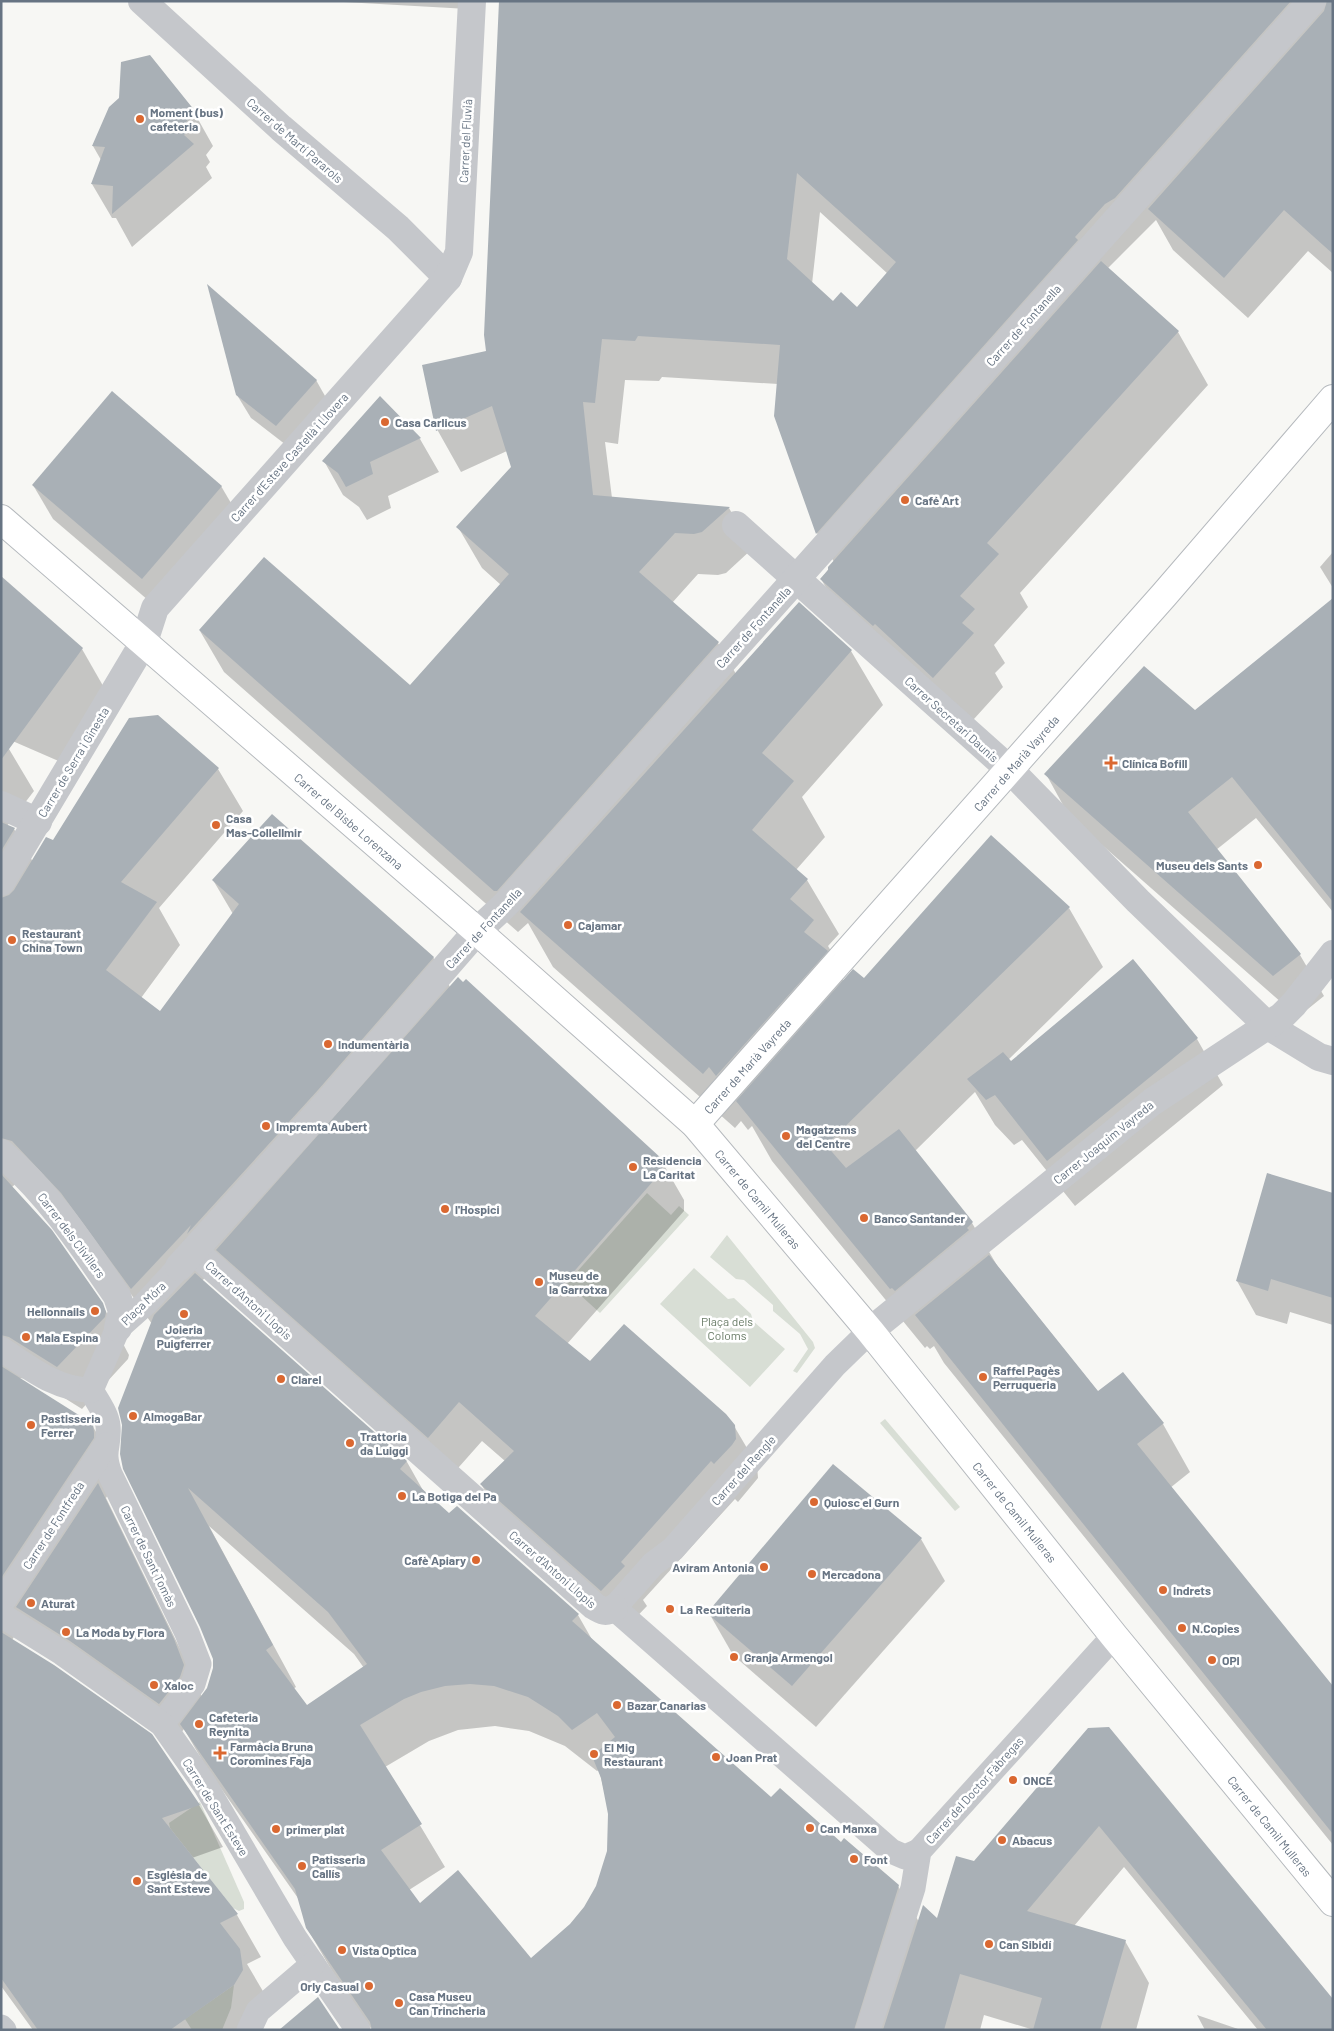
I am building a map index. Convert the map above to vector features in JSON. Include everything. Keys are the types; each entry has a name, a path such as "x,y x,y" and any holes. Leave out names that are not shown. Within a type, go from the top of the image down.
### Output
{"main road":[{"name":"Carrer de Marià Vayreda","path":"695,1124 1010,770 1331,403"},
{"name":"Carrer del Bisbe Lorenzana","path":"1,520 477,931 695,1124"},
{"name":"Carrer de Camil Mulleras","path":"695,1124 870,1331 1114,1636 1333,1902"}],"street":[{"name":"Carrer de Martí Pararols","path":"142,1 281,128 398,228 448,278"},
{"name":"Carrer del Fluvià","path":"448,278 459,252 472,1"},
{"name":"Carrer de Fontanella","path":"187,1259 477,931 505,905 1312,1"},
{"name":"Carrer d'Esteve Castellà i Llovera","path":"144,642 154,608 448,278"},
{"name":"Carrer Secretari Daunis","path":"736,524 1010,770 1138,901 1268,1026 1319,1056 1333,1061"},
{"name":"Carrer de Serra i Ginesta","path":"1,882 144,642"},
{"path":"1,805 38,822"},
{"name":"Carrer Joaquim Vayreda","path":"870,1331 1152,1102 1268,1026 1294,1004 1333,954"},
{"name":"Carrer dels Clivillers","path":"1,1154 22,1171 50,1202 117,1296 122,1311 118,1328"},
{"name":"Plaça Móra","path":"86,1390 118,1328 146,1303 187,1259"},
{"name":"Carrer d'Antoni Llopis","path":"187,1259 594,1606 602,1611 609,1612 614,1608 891,1851 905,1857 920,1851"},
{"name":"Carrer del Rengle","path":"614,1608 653,1564 673,1549 835,1365 870,1331"},
{"path":"5,1360 51,1381 86,1390"},
{"name":"Carrer de Sant Tomàs","path":"86,1390 108,1424 105,1461 110,1474 187,1633 199,1664 193,1684 162,1724"},
{"name":"Carrer de Fontfreda","path":"1,1604 106,1446"},
{"name":"Carrer de Sant Esteve","path":"1,1615 62,1653 162,1724 205,1785 295,1938 358,2030"},
{"name":"Carrer del Doctor Fàbregas","path":"868,2030 913,1888 920,1851 1114,1636"},
{"path":"249,2030 258,2011 313,1964"},
{"path":"1,2026 4,2030"}],"green space":[{"path":"647,1193 671,1215 679,1206 689,1215 600,1313 567,1283"},
{"path":"727,1235 813,1342 815,1348 797,1373 793,1371 808,1349 800,1334 773,1311 773,1305 744,1280 736,1279 710,1257"},
{"name":"Plaça dels Coloms","path":"694,1268 728,1299 734,1298 751,1314 753,1321 785,1349 750,1387 660,1304"},
{"path":"885,1419 960,1507 955,1511 880,1423"},
{"path":"200,1802 244,1902 244,1909 239,1911 233,1908 170,1828 169,1823"},
{"path":"234,1985 231,2008 222,2030 192,2030 185,2019"}],"building":[{"path":"499,1 1291,1 1115,198 1105,204 1075,237 1078,240 816,534 774,416 780,345 638,336 635,341 602,339 595,403 583,402 593,495 730,507 702,532 694,534 675,533 639,572 719,642 497,891 494,891 199,630 264,557 410,685 509,574 456,527 511,467 492,406 436,431 422,365 486,351 484,335","holes":["797,173 896,262 857,307 841,292 833,301 787,259"]},
{"path":"1327,1 1333,1 1333,254 1284,210 1224,278 1148,209 1324,11"},
{"path":"150,55 195,111 186,122 192,127 184,135 194,144 112,214 113,186 91,184 105,147 92,146 109,107 119,98 121,62"},
{"path":"1101,261 1179,331 987,543 999,554 960,596 975,609 962,623 974,633 933,678 875,624 873,626 820,579 828,570 828,567"},
{"path":"207,284 317,380 276,426 236,395"},
{"path":"112,391 222,486 142,579 32,485"},
{"path":"380,396 421,438 370,462 373,474 346,487 338,473 322,461"},
{"path":"1,576 83,648 1,760"},
{"path":"1333,598 1333,902 1232,777 1188,812 1301,954 1273,976 1044,774 1144,666 1195,710"},
{"path":"799,602 852,650 762,753 794,781 752,830 808,879 790,899 814,920 804,932 828,951 716,1076 709,1067 703,1074 520,912"},
{"path":"158,715 219,768 121,882 157,902 106,970 160,1011 239,904 212,880 272,814 434,957 318,1090 187,1234 191,1225 131,1289 61,1193 12,1141 1,1138 1,898 9,895 14,890 46,837 53,840 129,718"},
{"path":"1,822 15,828 1,851"},
{"path":"991,835 1070,907 826,1145 846,1168 899,1129 973,1222 967,1228 969,1230 895,1291 892,1288 890,1289 736,1101 853,969 864,978"},
{"path":"1133,959 1198,1038 1047,1161 995,1095 986,1100 967,1079 1003,1052 1011,1061"},
{"name":"l'Hospici","path":"458,977 463,982 466,979 662,1159 662,1171 535,1316 590,1361 624,1324 726,1414 735,1425 736,1439 732,1445 714,1464 711,1461 621,1562 625,1566 601,1591 480,1484 514,1451 459,1402 428,1438 216,1250"},
{"path":"1267,1173 1333,1193 1333,1298 1271,1279 1268,1291 1236,1281"},
{"path":"1,1174 52,1230 103,1303 106,1312 105,1317 57,1367 9,1337 1,1335"},
{"path":"989,1255 1098,1391 1123,1372 1164,1423 1137,1444 1333,1686 1333,1834 915,1315"},
{"path":"195,1273 407,1461 400,1469 449,1513 457,1506 579,1614 572,1621 771,1797 780,1788 841,1842 844,1838 899,1885 854,2030 372,2030 370,2022 306,1928 295,1889 180,1724 207,1688 213,1668 213,1659 200,1627 123,1469 120,1454 122,1425 118,1408 154,1315","holes":["188,1488 328,1612 367,1664 307,1705 266,1650 273,1645","470,1684 494,1686 528,1697 558,1716 572,1730 597,1713 615,1737 592,1756 601,1778 608,1814 607,1851 596,1886 584,1907 570,1924 531,1958 458,1870 420,1903 381,1850 422,1824 360,1725 404,1699 421,1692 445,1686"]},
{"path":"1,1366 93,1424 94,1438 1,1578"},
{"path":"833,1464 922,1538 792,1686 707,1613"},
{"path":"98,1483 174,1639 184,1665 180,1677 159,1704 70,1641 16,1607"},
{"path":"1,1632 54,1665 152,1734 200,1805 162,1818 238,1914 220,1923 240,1949 243,1970 234,1985 170,2030 38,2030 1,1978"},
{"path":"1109,1727 1333,1999 1333,2030 1267,2030 1099,1826 1027,1911 1126,1940 1100,2030 1033,2030 1042,1998 960,1974 944,2030 883,2030 923,1905 937,1918 956,1856 974,1861 1088,1728"},
{"path":"318,1997 340,2030 279,2030"}],"place":[{"name":"Moment (bus) cafeteria","path":"140,119"},
{"name":"Casa Carlicus","path":"385,422"},
{"name":"Café Art","path":"905,500"},
{"name":"Clínica Bofill","path":"1111,763"},
{"name":"Casa Mas-Collellmir","path":"216,825"},
{"name":"Museu dels Sants","path":"1258,865"},
{"name":"Cajamar","path":"568,925"},
{"name":"Restaurant China Town","path":"12,940"},
{"name":"Indumentària","path":"328,1044"},
{"name":"Impremta Aubert","path":"266,1126"},
{"name":"Magatzems del Centre","path":"786,1136"},
{"name":"Residencia La Caritat","path":"633,1167"},
{"name":"l'Hospici","path":"445,1209"},
{"name":"Banco Santander","path":"864,1218"},
{"name":"Museu de la Garrotxa","path":"539,1282"},
{"name":"Hellonnails","path":"95,1311"},
{"name":"Joieria Puigferrer","path":"184,1314"},
{"name":"Mala Espina","path":"26,1337"},
{"name":"Raffel Pagès Perruqueria","path":"983,1377"},
{"name":"Clarel","path":"281,1379"},
{"name":"AlmogaBar","path":"133,1416"},
{"name":"Pastisseria Ferrer","path":"31,1425"},
{"name":"Trattoria da Luiggi","path":"350,1443"},
{"name":"La Botiga del Pa","path":"402,1496"},
{"name":"Quiosc el Gurn","path":"814,1502"},
{"name":"Cafè Apiary","path":"476,1560"},
{"name":"Aviram Antonia","path":"764,1567"},
{"name":"Mercadona","path":"812,1574"},
{"name":"Indrets","path":"1163,1590"},
{"name":"Aturat","path":"31,1603"},
{"name":"La Recuiteria","path":"670,1609"},
{"name":"N.Copies","path":"1182,1628"},
{"name":"La Moda by Flora","path":"66,1632"},
{"name":"Granja Armengol","path":"734,1657"},
{"name":"OPI","path":"1212,1660"},
{"name":"Xaloc","path":"154,1685"},
{"name":"Bazar Canarias","path":"617,1705"},
{"name":"Cafeteria Reynita","path":"199,1724"},
{"name":"Farmàcia Bruna Coromines Faja","path":"220,1753"},
{"name":"El Mig Restaurant","path":"594,1754"},
{"name":"Joan Prat","path":"716,1757"},
{"name":"ONCE","path":"1013,1780"},
{"name":"Can Manxa","path":"810,1828"},
{"name":"primer plat","path":"276,1829"},
{"name":"Abacus","path":"1002,1840"},
{"name":"Font","path":"854,1859"},
{"name":"Patisseria Callís","path":"302,1866"},
{"name":"Església de Sant Esteve","path":"137,1881"},
{"name":"Can Sibidí","path":"989,1944"},
{"name":"Vista Optica","path":"342,1950"},
{"name":"Orly Casual","path":"369,1986"},
{"name":"Casa Museu Can Trincheria","path":"399,2003"}]}
